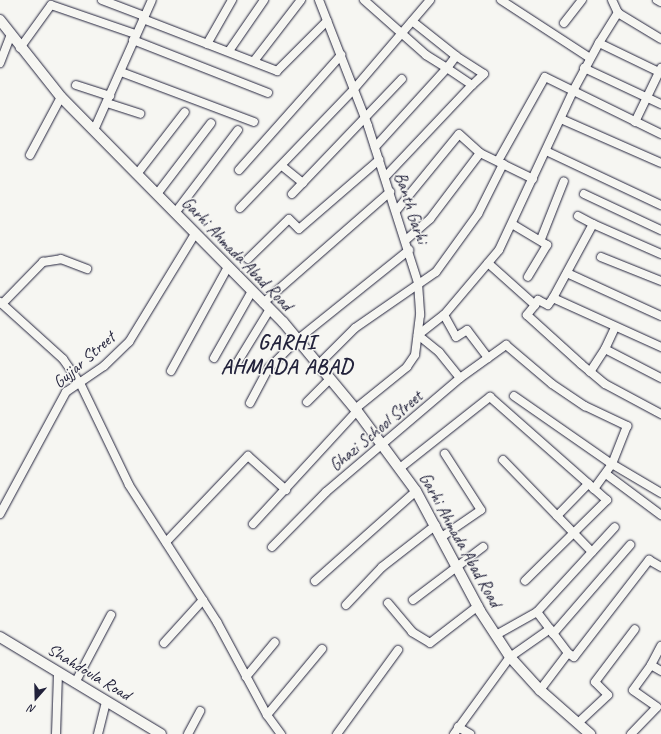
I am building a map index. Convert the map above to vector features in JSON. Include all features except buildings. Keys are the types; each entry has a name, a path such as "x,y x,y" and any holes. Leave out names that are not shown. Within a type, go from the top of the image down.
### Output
{"street":[{"path":"102,0 207,44 229,51 277,71 327,21"},
{"path":"94,130 121,72 134,37 152,0"},
{"path":"207,44 232,0"},
{"path":"229,51 264,0"},
{"path":"254,61 302,0"},
{"name":"Banth Garhi","path":"254,524 356,410 407,367 415,355 418,335 418,283 409,250 366,120 319,0"},
{"path":"364,0 446,68 472,85"},
{"path":"240,208 282,166 354,88 430,0"},
{"path":"502,0 590,58"},
{"path":"564,23 582,0"},
{"path":"612,0 618,13 661,39"},
{"path":"657,0 661,2"},
{"path":"20,48 51,5 134,37 268,93"},
{"path":"460,378 439,352 418,335 444,315 488,263 512,224 561,119 572,91 584,68 618,13"},
{"name":"Garhi Ahmada Abad Road","path":"0,20 20,48 61,97 252,291 297,340 356,410 416,491 443,536 478,606 510,656 540,690 590,734"},
{"path":"385,177 484,74 456,56 412,21"},
{"path":"0,63 11,35"},
{"path":"599,43 660,71 636,122"},
{"path":"239,170 341,55"},
{"path":"375,146 456,56"},
{"path":"584,68 661,104"},
{"path":"121,72 254,122"},
{"path":"318,365 355,328 436,272 478,214 501,163 546,77 661,134"},
{"path":"292,194 366,120 402,79"},
{"path":"76,85 140,114"},
{"path":"30,155 61,97"},
{"path":"137,174 186,112"},
{"path":"561,119 661,163"},
{"path":"157,194 211,123"},
{"path":"175,213 238,130"},
{"path":"396,211 459,134 480,153 533,179"},
{"path":"546,151 661,205"},
{"path":"406,240 430,219 480,153"},
{"path":"248,259 289,218 299,229 380,160"},
{"path":"282,166 303,183"},
{"path":"541,239 564,181"},
{"path":"237,363 266,306 390,192"},
{"path":"584,194 661,230"},
{"path":"578,216 661,254"},
{"path":"512,224 541,239 547,245 528,277"},
{"path":"593,224 554,298 548,305 538,300 527,314 605,384 661,414"},
{"name":"Gujjar Street","path":"0,514 56,407 66,392 80,383 129,342 195,234"},
{"path":"250,403 269,368 297,340 409,250"},
{"path":"601,257 661,281"},
{"path":"87,269 61,259 43,262 1,303 63,359 80,383 129,485 203,600 266,715 281,734"},
{"path":"488,263 535,305"},
{"path":"171,371 228,267"},
{"path":"567,273 661,316"},
{"path":"214,358 252,291"},
{"path":"554,298 615,328 661,347"},
{"path":"444,315 456,337 467,330 488,358"},
{"path":"590,372 605,350 615,328"},
{"name":"Ghazi School Street","path":"272,547 326,492 460,378 506,345 552,384 585,406 627,426 612,464"},
{"path":"605,350 661,378"},
{"path":"307,402 330,379"},
{"path":"514,396 612,464 661,493"},
{"path":"400,468 490,397 608,500 526,581"},
{"path":"443,536 481,510 445,454"},
{"path":"166,542 248,456 286,490"},
{"path":"502,460 592,552"},
{"path":"556,516 606,474 612,464"},
{"path":"606,474 661,515"},
{"path":"315,581 416,491"},
{"path":"346,605 382,567 436,525"},
{"path":"496,635 537,612 615,527"},
{"path":"470,734 456,731 510,656 552,632 630,545"},
{"path":"413,600 457,564 483,546"},
{"path":"537,612 568,653 574,657 649,560 661,567"},
{"path":"164,643 203,600"},
{"path":"388,603 412,632 430,643 478,606"},
{"path":"75,683 111,615"},
{"path":"578,723 608,694 595,682 635,629"},
{"name":"Shahdoula Road","path":"0,637 161,734"},
{"path":"246,677 275,642"},
{"path":"631,734 659,709 634,690 651,665 661,646"},
{"path":"266,715 322,649"},
{"path":"337,734 398,650"},
{"path":"540,690 568,653"},
{"path":"651,665 661,671"},
{"path":"56,734 58,673"},
{"path":"98,734 106,702"},
{"path":"188,734 200,711"}],"district":[{"name":"GARHI AHMADA ABAD","path":"287,354"}]}
